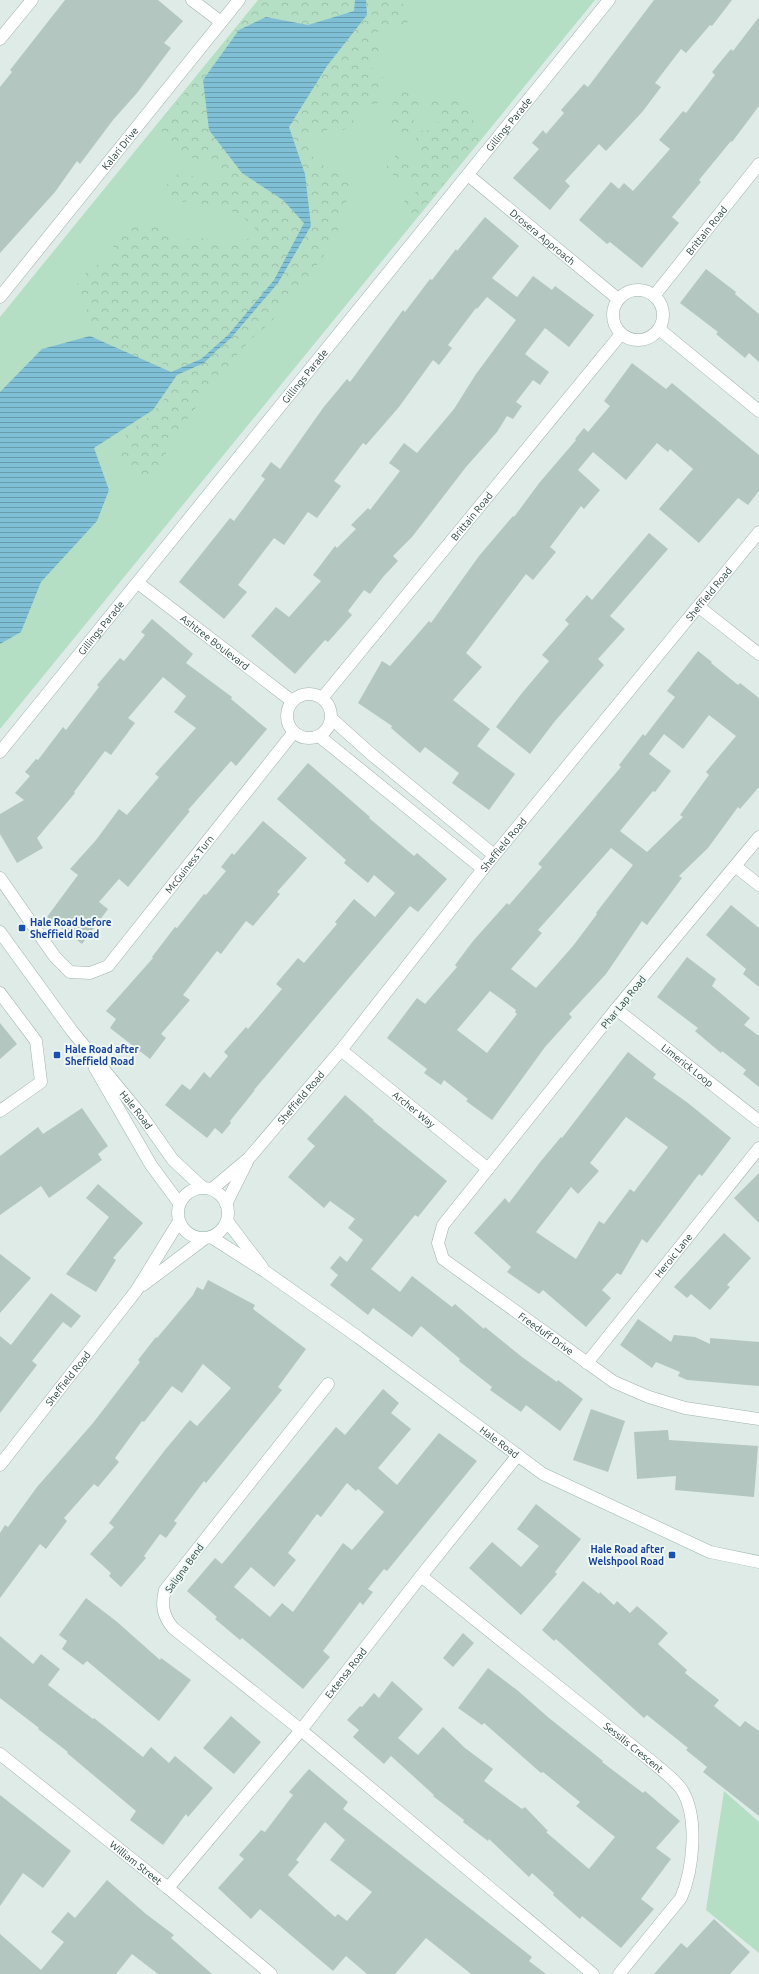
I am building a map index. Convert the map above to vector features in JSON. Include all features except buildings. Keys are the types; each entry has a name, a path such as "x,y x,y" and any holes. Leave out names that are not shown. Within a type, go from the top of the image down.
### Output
{"street":[{"path":"0,38 32,0"},
{"path":"192,0 220,22"},
{"name":"Kalari Drive","path":"0,297 239,0"},
{"name":"Gillings Parade","path":"0,752 610,0"},
{"name":"Brittain Road","path":"654,296 759,164"},
{"name":"Drosera Approach","path":"468,175 618,299"},
{"path":"638,290 647,292 654,296 662,309 662,319 659,329 651,337 641,340 630,340 621,334 614,325 612,315 618,299 628,292 638,290"},
{"path":"659,329 759,411"},
{"name":"Brittain Road","path":"322,697 621,334"},
{"name":"Sheffield Road","path":"226,1204 249,1158 341,1050 494,855 759,532"},
{"name":"Ashtree Boulevard","path":"138,583 292,701"},
{"path":"699,607 759,654"},
{"path":"306,694 315,694 322,697 329,705 332,719 329,727 319,736 305,738 294,732 289,725 287,717 288,708 292,701 298,696 306,694"},
{"path":"332,719 371,754 494,855"},
{"name":"McGuiness Turn","path":"0,878 55,957 70,972 90,973 108,966 294,732"},
{"path":"319,736 483,869"},
{"path":"359,768 371,754"},
{"path":"425,821 436,808"},
{"name":"Phar Lap Road","path":"488,1169 616,1009 759,838"},
{"path":"735,866 759,885"},
{"name":"Hale Road","path":"0,932 72,1031 142,1116 173,1160 207,1188"},
{"path":"0,993 36,1041 41,1082 0,1111"},
{"name":"Limerick Loop","path":"616,1009 759,1121"},
{"name":"Hale Road","path":"72,1031 152,1165 179,1203"},
{"name":"Archer Way","path":"341,1050 488,1169"},
{"name":"Heroic Lane","path":"587,1363 759,1148"},
{"name":"Sheffield Road","path":"207,1188 249,1158"},
{"name":"Freeduff Drive","path":"488,1169 443,1225 438,1242 443,1259 614,1382 649,1397 685,1408 759,1419"},
{"path":"207,1188 221,1195 226,1204 227,1221 221,1231 208,1238 188,1235 178,1223 177,1213 179,1203 188,1192 207,1188"},
{"name":"Hale Road","path":"227,1221 266,1272"},
{"name":"Sheffield Road","path":"0,1465 136,1291 178,1223"},
{"name":"Sheffield Road","path":"136,1291 208,1238"},
{"name":"Hale Road","path":"208,1238 266,1272 358,1337 544,1474 710,1552 759,1562"},
{"name":"Saligna Bend","path":"301,1730 173,1628 164,1614 163,1599 165,1590 328,1384"},
{"name":"Extensa Road","path":"168,1888 301,1730 518,1455"},
{"name":"Sessilis Crescent","path":"421,1576 656,1765 682,1790 689,1813 692,1836 687,1884 681,1898 619,1974"},
{"path":"301,1730 593,1974"},
{"name":"William Street","path":"0,1754 168,1888 271,1974"}],"green space":[{"path":"258,0 595,0 0,729 0,317"},
{"path":"260,0 400,0 411,14 404,30 383,30 373,37 381,50 371,67 388,82 378,103 351,109 354,123 343,130 330,128 318,135 305,134 310,152 319,163 333,169 351,172 349,193 336,236 332,244 302,286 269,324 253,337 219,376 178,432 151,480 118,466 119,453 122,443 129,432 155,410 180,378 173,368 151,360 122,354 90,327 86,305 73,295 79,281 87,272 111,258 116,232 135,220 150,226 165,228 178,242 197,237 223,243 253,238 255,227 232,211 219,208 205,209 193,200 183,202 172,200 166,186 176,175 183,171 198,179 215,178 226,180 230,177 218,173 208,164 175,151 169,134 155,129"},
{"path":"402,82 411,92 409,101 439,96 453,98 460,101 468,109 481,138 417,216 407,215 404,201 415,194 417,186 408,179 398,180 386,167 397,154 421,162 424,159 413,145 419,131 432,130 440,119 427,107 414,119 410,137 389,125 389,112"},
{"path":"724,1791 759,1822 759,1953 706,1910"}],"water":[{"path":"355,0 366,0 367,15 327,66 289,127 305,174 311,226 278,283 231,338 204,363 177,375 153,410 94,448 109,490 97,521 41,582 21,632 0,644 0,392 42,349 90,336 171,372 201,359 228,335 274,280 304,223 283,200 242,173 209,130 203,80 239,30 266,17 308,25 354,11"}],"place":[{"name":"Hale Road before Sheffield Road","path":"22,928"},
{"name":"Hale Road after Sheffield Road","path":"57,1055"},
{"name":"Hale Road after Welshpool Road","path":"672,1555"}]}
